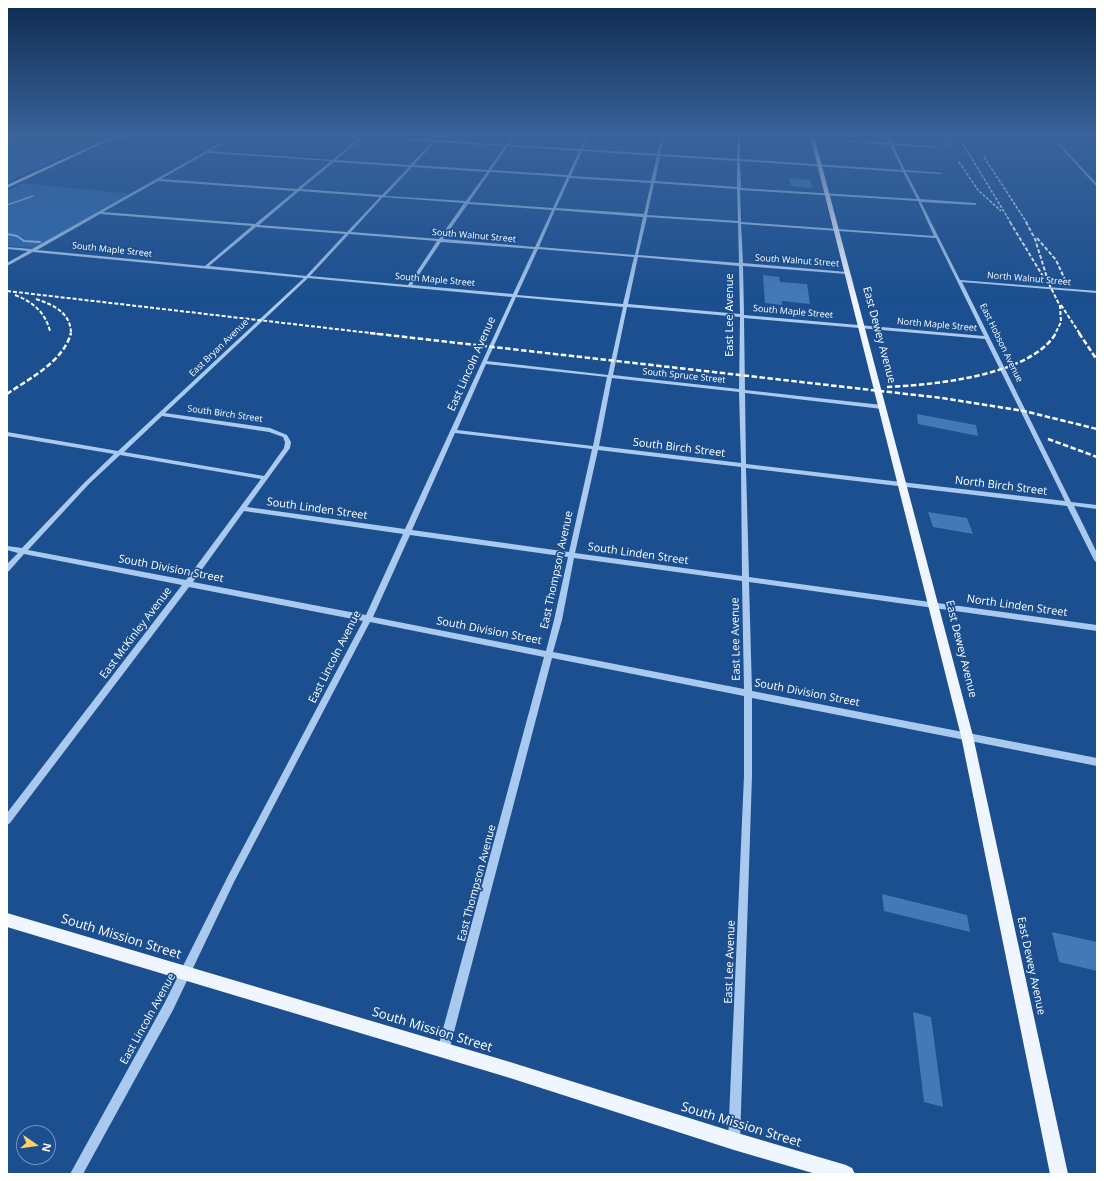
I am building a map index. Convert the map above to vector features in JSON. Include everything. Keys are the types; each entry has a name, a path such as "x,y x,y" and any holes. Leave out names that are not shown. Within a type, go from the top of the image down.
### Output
{"main road":[{"name":"East Dewey Avenue","path":"828,194 847,273 903,484 967,736 1059,1174"},
{"name":"South Mission Street","path":"7,920 846,1174"}],"street":[{"path":"7,265 139,191"},
{"path":"206,267 298,191"},
{"path":"300,191 937,237"},
{"name":"East Bryan Avenue","path":"7,569 73,497 307,277 387,191"},
{"path":"410,285 439,241 475,191"},
{"name":"East Lincoln Avenue","path":"76,1174 185,974 235,872 368,619 562,191"},
{"name":"East Thompson Avenue","path":"443,1051 550,654 605,406 610,376 650,191"},
{"name":"East Lee Avenue","path":"734,1141 748,776 748,692 739,191"},
{"path":"777,191 975,204"},
{"name":"East Hobson Avenue","path":"914,191 961,281 1097,560"},
{"name":"South Walnut Street","path":"100,213 847,273"},
{"name":"South Maple Street","path":"7,248 307,277 861,326"},
{"name":"North Walnut Street","path":"961,281 1097,292"},
{"name":"North Maple Street","path":"861,326 988,338"},
{"name":"South Spruce Street","path":"484,362 882,407"},
{"name":"South Birch Street","path":"160,414 270,430 285,436"},
{"name":"South Birch Street","path":"454,431 903,484"},
{"path":"7,434 266,478"},
{"name":"East McKinley Avenue","path":"7,820 188,583 266,478 286,448 288,442 285,436"},
{"name":"North Birch Street","path":"903,484 1097,507"},
{"name":"South Linden Street","path":"243,509 934,606"},
{"name":"South Division Street","path":"7,548 748,692 1097,762"},
{"name":"North Linden Street","path":"934,606 1097,628"}],"shaded area":[{"path":"7,191 102,191 131,194 34,248 7,246"}],"building":[{"path":"763,275 779,277 780,282 807,284 810,304 782,301 782,305 765,303"},
{"path":"917,414 976,425 978,436 918,424"},
{"path":"928,512 967,518 973,534 933,527"},
{"path":"882,894 967,915 970,932 884,911"},
{"path":"1052,932 1097,942 1097,971 1059,962"},
{"path":"913,1012 931,1017 943,1107 924,1102"}],"waterway":[{"path":"7,205 33,196"},
{"path":"7,234 17,236 24,241 40,242"}],"railway":[{"path":"979,191 1001,211"},
{"path":"992,191 1011,223"},
{"path":"1006,191 1027,223"},
{"path":"1010,222 1044,278"},
{"path":"1026,222 1035,239 1049,284 1060,306 1061,322 1055,334"},
{"path":"1037,238 1056,260 1066,282"},
{"path":"7,291 379,334"},
{"path":"15,295 33,304 37,308 45,318 50,331"},
{"path":"36,299 55,307 65,315 71,333"},
{"path":"1061,305 1080,334"},
{"path":"7,394 53,361 61,353 71,333"},
{"path":"370,333 942,398 1024,411 1097,429"},
{"path":"887,387 929,384 954,380 1003,368 1025,359 1043,348 1056,333"},
{"path":"1079,333 1097,360"},
{"path":"1048,439 1097,457"}]}
